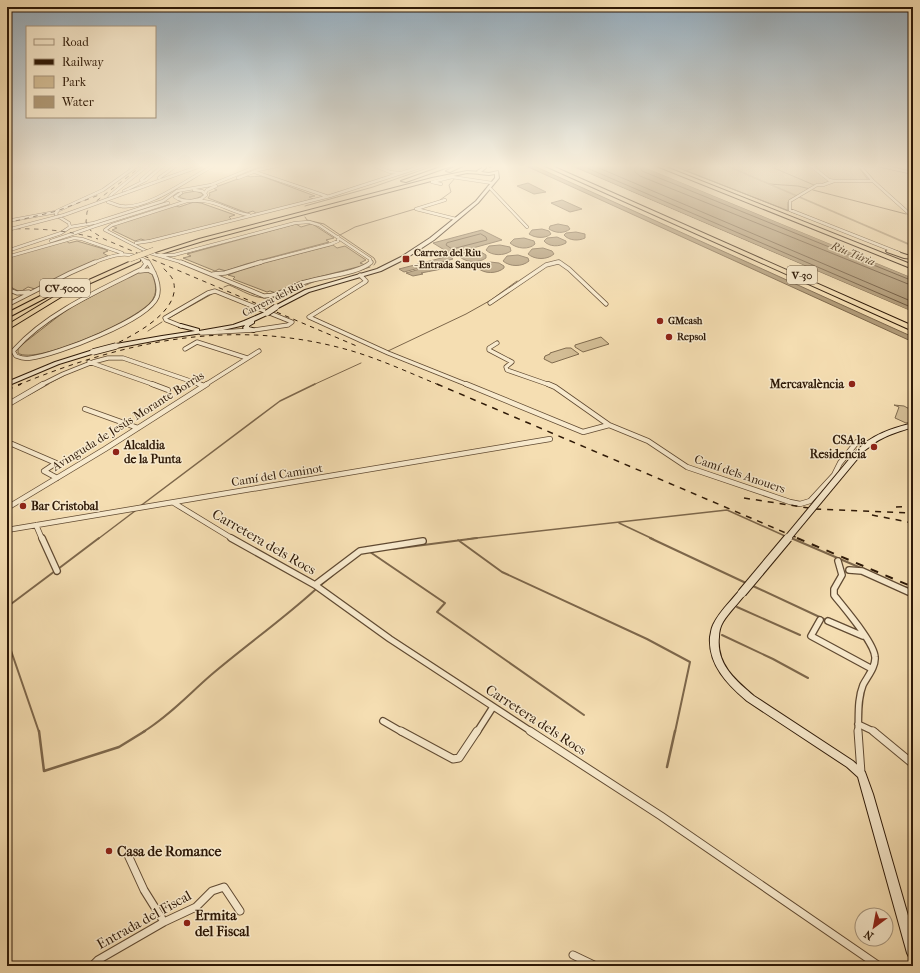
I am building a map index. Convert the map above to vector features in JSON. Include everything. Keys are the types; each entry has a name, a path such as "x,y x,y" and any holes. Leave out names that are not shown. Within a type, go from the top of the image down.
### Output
{"highway":[{"name":"CV-5000","path":"7,328 46,303 84,284 156,253 197,237 303,210"},
{"name":"CV-5000","path":"7,322 58,292 127,258 156,253 313,210"},
{"name":"V-30","path":"647,210 913,329"},
{"name":"V-30","path":"653,210 913,324"},
{"path":"770,210 913,267"},
{"path":"778,210 913,263"},
{"path":"779,210 902,256 913,256"},
{"path":"691,227 775,267"},
{"path":"848,236 913,263"},
{"path":"7,316 54,291 127,258"},
{"path":"7,336 50,304 84,284"}],"street":[{"path":"7,221 43,215 59,210"},
{"path":"7,229 59,216 74,210"},
{"path":"7,251 60,233 70,227 94,223 133,210"},
{"path":"7,254 143,210"},
{"path":"156,253 170,256 189,252 303,222 317,224 370,259 371,263 362,268 307,281 279,294 269,296 260,294 208,273 156,253 126,241 107,232 105,229 112,225 158,210"},
{"path":"230,210 240,214 254,215"},
{"path":"126,241 136,243 150,241 273,210"},
{"path":"422,210 456,219"},
{"name":"Carrera del Riu","path":"7,384 51,366 116,346 139,341 233,327 261,317 307,291 360,276 383,268 403,258 432,238 467,210"},
{"path":"512,210 527,227"},
{"path":"791,210 905,255 913,256"},
{"path":"56,212 59,217"},
{"path":"236,220 240,217 240,214"},
{"path":"43,215 59,217 70,223 70,227"},
{"path":"7,257 72,238 82,239 113,249 127,258"},
{"path":"208,273 225,273 331,244 338,241 338,238"},
{"path":"141,247 150,241"},
{"path":"7,305 75,271 109,256 113,253 113,249"},
{"path":"185,264 178,258 189,252"},
{"path":"109,256 127,258 140,260 148,262 159,286 158,295 152,304 141,313 104,333 46,355 26,358 15,355 14,351 16,348 47,322 98,290 134,273 144,266 145,263 140,260"},
{"path":"490,303 546,265 559,262 569,268 606,304"},
{"path":"134,273 146,270 154,273"},
{"path":"360,276 366,280 365,282 309,317 388,353 583,432 609,426"},
{"path":"7,290 20,293 37,290"},
{"path":"7,290 15,298 11,303"},
{"path":"193,333 254,330 288,325 292,322 215,291 208,293 165,318 166,320 181,326 201,330 233,327"},
{"path":"11,294 20,296 28,294"},
{"path":"254,330 247,329 246,326 261,317"},
{"path":"139,341 180,332 184,329 181,326"},
{"path":"186,349 197,342 247,358"},
{"name":"Camí dels Anouers","path":"497,343 489,348 489,350 512,362 506,367 507,370 555,387 609,426 648,441 687,467 800,504 813,498 834,475 840,463 857,442 867,444"},
{"name":"Avinguda de Jesús Morante Borràs","path":"7,508 138,428 259,350"},
{"path":"7,405 89,362 112,357 123,358 204,386"},
{"path":"89,362 168,390"},
{"path":"85,409 138,428"},
{"path":"861,773 850,764 749,698 731,681 717,662 714,645 715,630 723,616 860,451 867,444 894,431 913,427"},
{"name":"Camí del Caminot","path":"7,530 66,518 174,503 550,439"},
{"path":"12,444 56,463 44,471 57,478"},
{"name":"Carretera dels Rocs","path":"174,503 224,534 315,585 390,639 662,816 879,966"},
{"path":"36,525 56,569"},
{"path":"315,585 360,551 423,541"},
{"path":"838,561 842,575 834,589 834,595 875,653 875,660 863,686 859,703 859,761 861,773 913,953"},
{"path":"849,570 862,571 913,594"},
{"path":"820,620 811,636 872,669"},
{"path":"828,621 864,637"},
{"path":"383,721 453,759 459,758 493,707"},
{"path":"858,724 874,731 913,764"},
{"path":"128,855 143,890 154,909 164,922"},
{"name":"Entrada del Fiscal","path":"92,966 98,960 164,922 201,904 209,892 216,888 224,887 240,911"},
{"path":"573,955 596,966"}],"green space":[{"path":"158,210 222,210 235,215 229,217 232,220 147,241 141,239 135,241 112,230 117,228 112,226"},
{"path":"240,210 270,210 257,214 253,211 247,213"},
{"path":"296,224 301,227 311,224 314,225 334,238 326,240 329,242 246,264 226,271 219,269 215,271 183,258 191,256 187,254"},
{"path":"65,240 69,243 77,241 104,249 108,251 103,253 108,256 35,289 28,287 20,292 7,285 7,262 11,260 7,258"},
{"path":"333,245 337,248 345,246 366,260 360,263 365,265 303,281 276,293 270,291 267,292 233,279 235,277 228,275 249,267"},
{"path":"138,272 151,272 154,279 156,289 155,296 145,307 130,317 110,328 66,347 45,353 28,355 18,353 18,349 24,343 69,308"},
{"path":"601,337 609,344 583,352 575,347 575,345"},
{"path":"571,348 579,354 552,363 544,359 545,356 550,353"},
{"path":"894,405 904,406 913,411 913,421 906,423 895,418 899,407"}],"water":[{"path":"624,210 633,210 913,337 913,342"},
{"name":"Riu Túria","path":"676,210 749,210 913,278 913,312"},
{"path":"558,224 568,226 570,229 565,232 560,232 549,229 550,226"},
{"path":"542,229 549,231 551,234 546,237 540,237 529,234 532,230"},
{"path":"482,230 502,240 451,254 433,243"},
{"path":"576,232 585,234 585,238 574,240 564,235 566,233"},
{"path":"557,237 566,241 566,243 554,246 544,241 547,238"},
{"path":"524,238 534,241 535,244 530,247 523,248 516,247 510,243 514,239"},
{"path":"500,245 510,247 511,251 498,255 486,250 489,246"},
{"path":"543,248 552,251 554,254 541,258 528,254 532,249"},
{"path":"472,251 481,252 486,255 486,258 473,262 460,257 462,253"},
{"path":"518,255 528,258 529,261 516,266 503,261 507,256"},
{"path":"449,256 453,259 404,272 399,269"},
{"path":"448,261 454,266 413,276 406,273"},
{"path":"490,262 499,263 504,266 504,268 491,272 478,268 480,264"}],"pier":[{"path":"671,210 675,210 913,312 913,314 774,256"},
{"path":"749,210 755,210 913,275 913,278"}],"waterway":[{"path":"340,235 355,227 410,210"},
{"path":"788,210 797,214"},
{"path":"830,210 913,246"},
{"path":"892,210 906,214"},
{"path":"305,217 307,220 324,224 340,235"},
{"path":"340,235 374,258 376,262 374,265"},
{"path":"358,271 370,267"},
{"path":"224,287 229,285 251,295 265,298 280,296 316,281"},
{"path":"388,351 466,314 491,300 517,281"},
{"path":"169,318 212,294"},
{"path":"148,331 162,322"},
{"path":"313,385 361,363"},
{"path":"46,385 65,375"},
{"path":"28,395 48,384"},
{"path":"139,507 280,401 315,384"},
{"path":"468,539 727,510 785,536"},
{"path":"98,539 135,511"},
{"path":"619,523 653,539"},
{"path":"58,569 99,538"},
{"path":"459,540 477,538"},
{"path":"650,538 746,583"},
{"path":"793,539 791,538 861,568"},
{"path":"393,549 459,540"},
{"path":"459,540 502,572 647,639 690,662 675,732"},
{"path":"370,552 445,603 437,612 584,715"},
{"path":"7,607 55,571"},
{"path":"322,584 333,575"},
{"path":"753,586 826,620"},
{"path":"905,587 913,591"},
{"path":"143,732 170,712 211,675 290,612 315,590"},
{"path":"737,607 800,635"},
{"path":"722,635 773,659 808,678"},
{"path":"7,639 39,732"},
{"path":"39,731 44,771 119,747 145,731"},
{"path":"667,767 675,731"}],"railway":[{"path":"7,223 59,210"},
{"path":"88,210 86,222 90,230 104,239 359,347"},
{"path":"7,229 53,230 98,239"},
{"path":"103,350 138,332 151,323 162,314 170,303 174,292 173,280 161,266"},
{"path":"18,385 59,369 100,356 141,346 182,338 224,335 266,336 309,341 352,351 439,385"},
{"path":"7,390 21,384"},
{"path":"437,384 800,539"},
{"path":"744,498 815,509 913,513"},
{"path":"896,507 913,506"},
{"path":"872,515 913,523"},
{"path":"797,538 913,587"}],"place":[{"name":"Carrera del Riu - Entrada Sanques","path":"406,259"},
{"name":"GMcash","path":"660,321"},
{"name":"Repsol","path":"669,337"},
{"name":"Mercavalència","path":"852,384"},
{"name":"CSA la Residencia","path":"874,447"},
{"name":"Alcaldia de la Punta","path":"116,452"},
{"name":"Bar Cristobal","path":"23,506"},
{"name":"Casa de Romance","path":"109,851"},
{"name":"Ermita del Fiscal","path":"187,923"}]}
